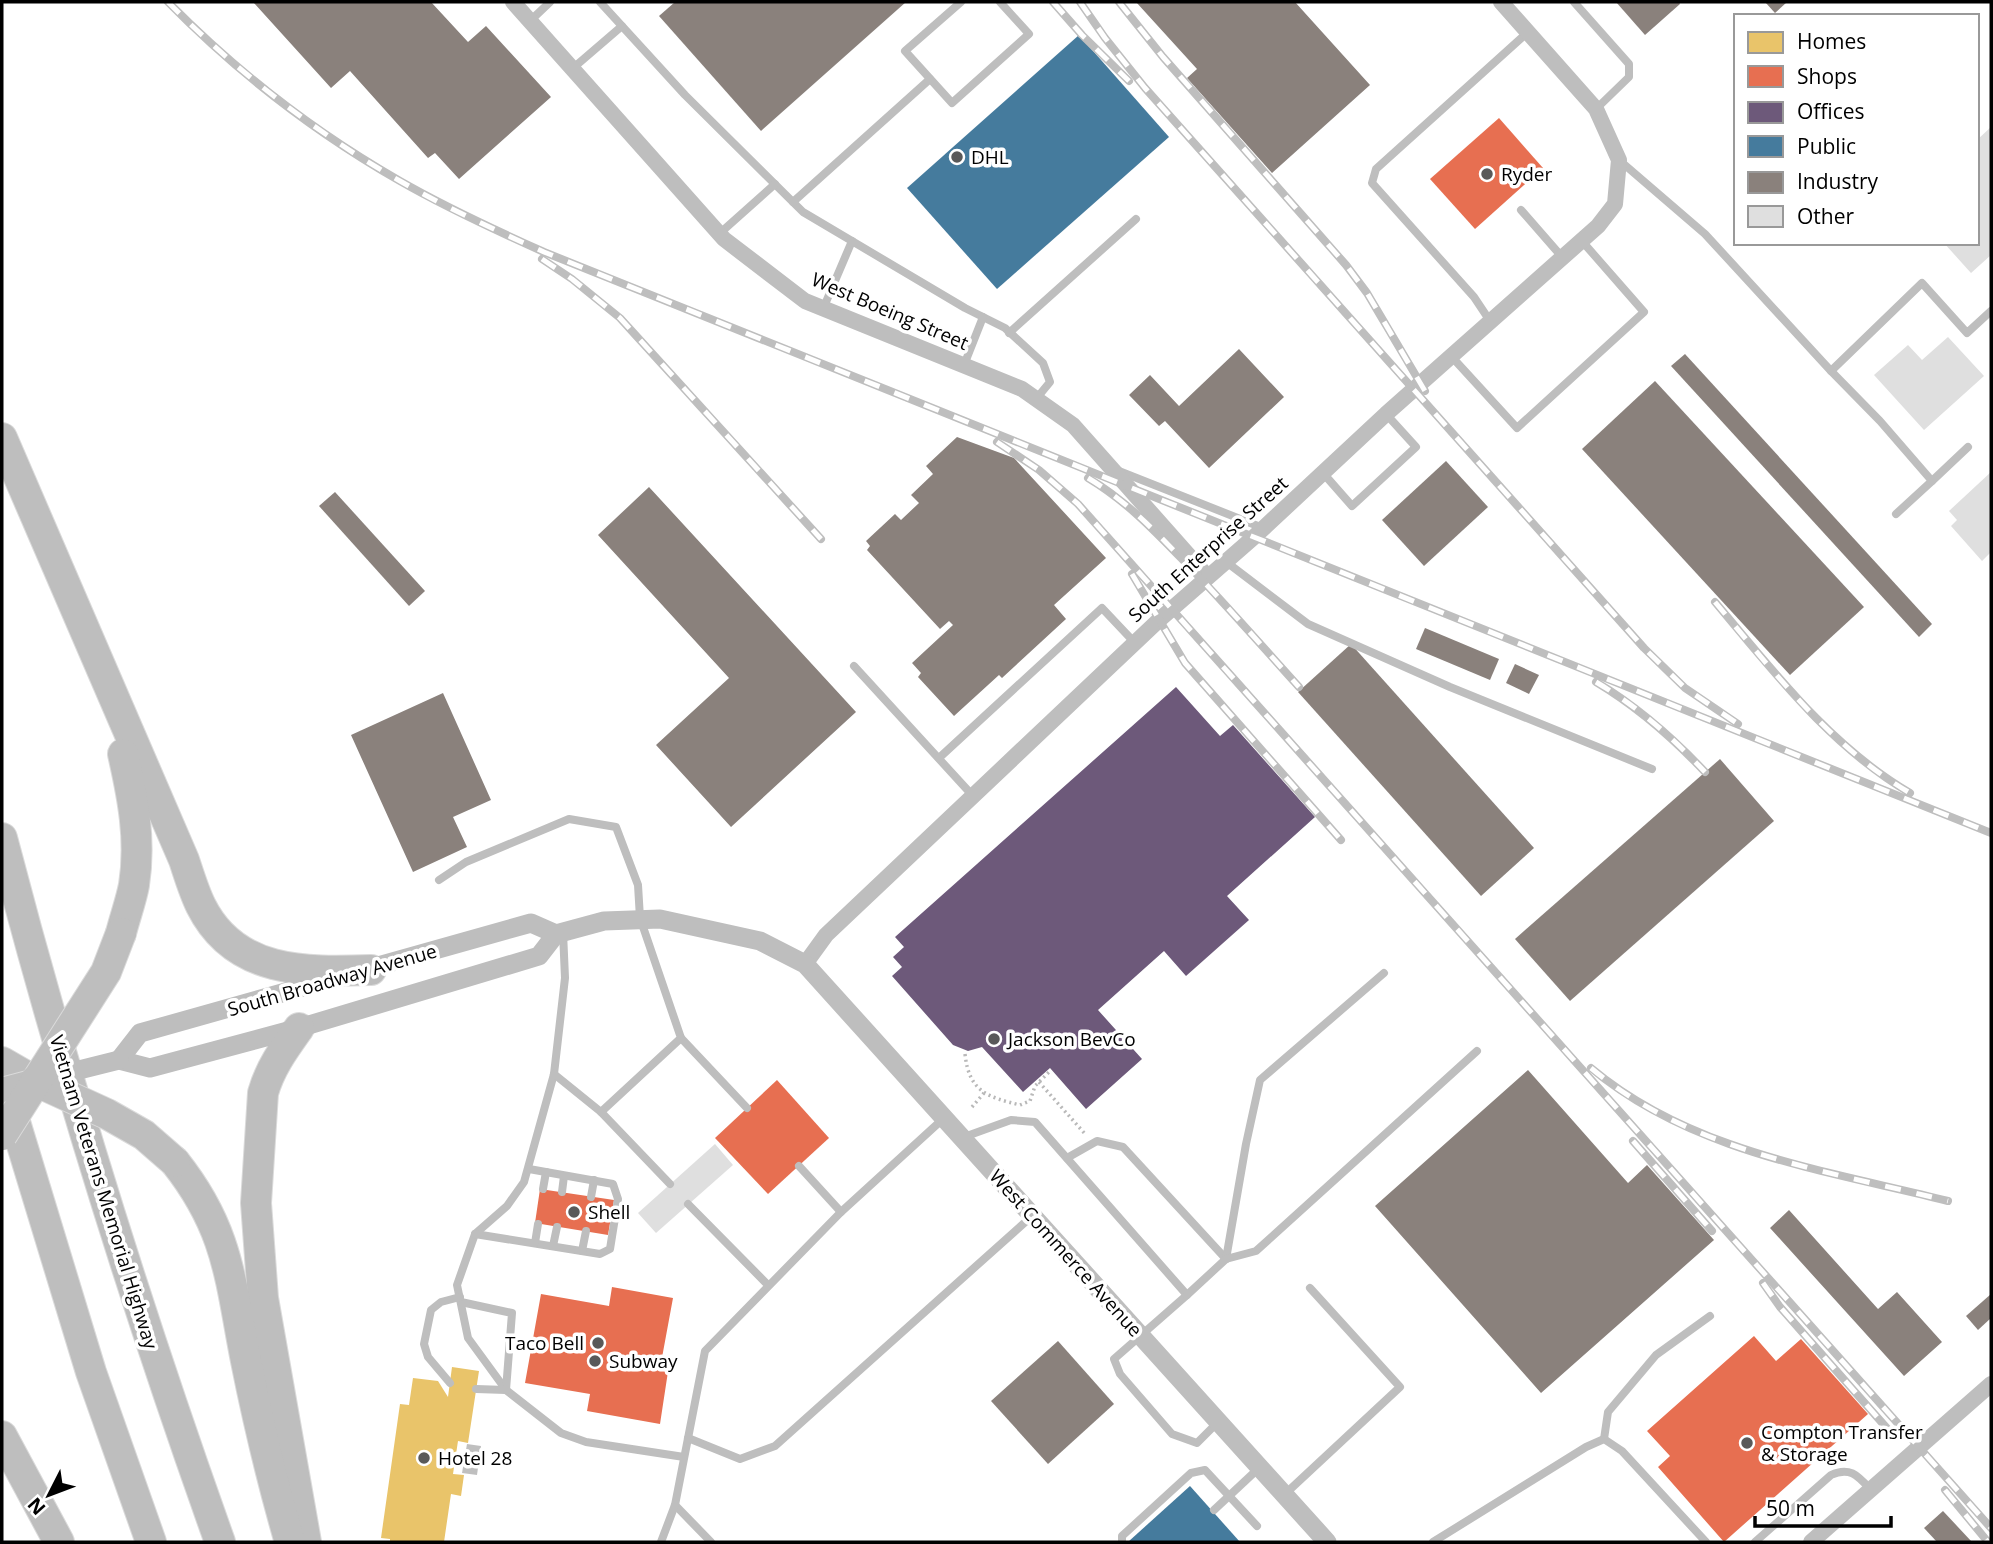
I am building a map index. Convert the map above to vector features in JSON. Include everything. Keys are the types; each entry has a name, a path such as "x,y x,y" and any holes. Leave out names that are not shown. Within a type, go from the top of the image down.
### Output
{"highway":[{"path":"2,438 201,906 218,932 239,951 271,965 318,972 371,970"},
{"path":"2,1135 106,972 121,933 134,885 137,844 135,805 120,740 92,646"},
{"name":"Vietnam Veterans Memorial Highway","path":"2,838 86,1140 164,1385 220,1542"},
{"path":"299,1028 277,1059 262,1093 256,1203 263,1298 306,1542"},
{"path":"2,1062 144,1135 175,1162 207,1208 220,1238 230,1274 249,1375 290,1542"},
{"path":"2,1078 92,1372 150,1542"},
{"path":"2,1436 57,1542"},
{"path":"2,1461 57,1542"}],"main road":[{"name":"South Broadway Avenue","path":"2,1090 35,1081"}],"street":[{"name":"West Boeing Street","path":"513,2 719,234 805,301 1022,389 1073,425 1208,576"},
{"path":"1501,2 1596,109 1619,160"},
{"name":"South Enterprise Street","path":"805,964 826,935 1135,643 1386,414 1598,226 1615,204 1619,160"},
{"path":"559,933 604,921 660,919 760,941 805,964"},
{"name":"South Broadway Avenue","path":"35,1081 119,1060 150,1068 299,1028 539,956 559,933 531,923 140,1034 119,1060"},
{"name":"West Commerce Avenue","path":"805,964 1323,1541"},
{"path":"1811,1542 1991,1384"}],"lane":[{"path":"530,21 550,2"},
{"path":"600,2 685,95 803,212 1009,332 1043,363 1050,382 1036,399"},
{"path":"961,2 905,51 952,103 1029,34 1000,2"},
{"path":"1574,2 1629,64 1629,76 1596,109"},
{"path":"572,69 622,26"},
{"path":"1490,321 1474,297 1372,183 1376,169 1528,32"},
{"path":"793,202 930,79"},
{"path":"1619,160 1705,234 1880,421 1932,481"},
{"path":"719,234 775,184"},
{"path":"1521,209 1562,257"},
{"path":"1009,332 1136,219"},
{"path":"1451,356 1517,428 1644,312 1581,240"},
{"path":"823,309 852,241"},
{"path":"1831,371 1922,283 1967,333 1991,312"},
{"path":"964,365 983,317"},
{"path":"1323,473 1352,506 1416,447 1386,414"},
{"path":"1896,514 1968,447"},
{"path":"1110,468 1263,528"},
{"path":"1225,561 1308,624 1450,687 1652,769"},
{"path":"939,758 1102,608 1135,643"},
{"path":"855,666 973,796"},
{"path":"439,880 466,862 569,819 616,827 638,885 640,918 681,1038 747,1108"},
{"path":"559,933 565,978 554,1074 524,1182 507,1206 475,1234 457,1285 468,1338 506,1390 561,1433 586,1442 684,1457"},
{"path":"1226,1259 1260,1080 1384,972"},
{"path":"601,1112 681,1038"},
{"path":"1218,1422 1197,1443 1172,1434 1120,1374 1114,1359 1226,1259 1256,1251 1477,1051"},
{"path":"554,1074 601,1112 670,1184"},
{"path":"661,1542 675,1505 705,1350 841,1212 944,1118"},
{"path":"961,1138 1011,1120 1035,1122 1187,1295"},
{"path":"1067,1158 1097,1141 1123,1147 1226,1259"},
{"path":"799,1166 841,1212"},
{"path":"475,1234 600,1254 610,1249 618,1199 613,1184 529,1168"},
{"path":"543,1189 546,1172"},
{"path":"562,1192 564,1176"},
{"path":"591,1197 594,1180"},
{"path":"688,1204 768,1285"},
{"path":"688,1438 740,1459 775,1446 1031,1216"},
{"path":"535,1243 538,1224"},
{"path":"553,1247 556,1227"},
{"path":"582,1251 586,1231"},
{"path":"1284,1495 1400,1387 1310,1288"},
{"path":"450,1383 428,1357 424,1344 431,1310 441,1302 460,1299 512,1313 506,1390"},
{"path":"1604,1439 1608,1412 1656,1355 1710,1316"},
{"path":"476,1389 506,1390"},
{"path":"1433,1542 1586,1447 1604,1439"},
{"path":"1604,1439 1622,1451 1706,1542"},
{"path":"1213,1510 1259,1468"},
{"path":"1122,1542 1122,1536 1191,1473 1205,1470 1257,1527"},
{"path":"1755,1542 1831,1475 1841,1471 1850,1472 1871,1490"},
{"path":"675,1505 711,1542"}],"path":[{"path":"965,1054 973,1083 984,1093 1020,1105 1030,1101 1035,1086 1049,1073"},
{"path":"1039,1082 1088,1137"},
{"path":"972,1107 984,1093"}],"water":[{"path":"467,1444 481,1446 477,1475 462,1473"}],"building: Homes":[{"name":"Hotel 28","path":"452,1367 479,1371 468,1443 458,1441 453,1474 464,1475 461,1496 451,1494 444,1542 390,1542 390,1539 381,1538 400,1404 409,1405 413,1378 438,1381 448,1397"}],"building: Shops":[{"name":"Ryder","path":"1499,118 1543,168 1475,229 1430,179"},
{"path":"777,1080 829,1138 768,1194 715,1138"},
{"name":"Shell","path":"540,1189 614,1200 608,1235 535,1223"},
{"path":"612,1287 673,1298 661,1363 669,1365 660,1424 587,1411 590,1394 525,1383 541,1294 609,1306"},
{"name":"Compton Transfer & Storage","path":"1754,1336 1776,1361 1801,1339 1868,1414 1724,1542 1658,1467 1670,1456 1647,1431"}],"building: Offices":[{"path":"1176,687 1220,736 1233,725 1315,817 1227,896 1249,920 1186,976 1164,951 1098,1010 1142,1059 1086,1109 1050,1068 1023,1092 982,1047 968,1051 953,1045 892,976 902,967 893,957 904,947 895,937"}],"building: Public":[{"path":"1079,35 1169,137 997,289 907,188"},
{"path":"1190,1486 1240,1542 1128,1542"}],"building: Industry":[{"path":"253,2 431,2 468,42 486,26 551,97 459,179 435,153 428,158 350,71 331,88"},
{"path":"675,2 906,2 761,131 659,16"},
{"path":"1136,2 1295,2 1370,85 1272,173 1187,78 1197,69"},
{"path":"1616,2 1679,2 1680,4 1645,35"},
{"path":"1765,2 1787,2 1775,13"},
{"path":"1239,349 1284,397 1209,468 1165,421 1159,426 1129,395 1150,375 1179,406"},
{"path":"1685,354 1932,624 1919,637 1671,366"},
{"path":"1655,381 1864,607 1790,675 1582,449"},
{"path":"957,437 1014,458 1106,558 1054,605 1066,619 1002,678 999,675 954,716 918,677 921,673 912,663 953,625 949,621 940,629 867,550 870,546 866,541 895,514 901,520 919,503 911,495 933,474 926,466"},
{"path":"1446,461 1488,507 1424,566 1382,520"},
{"path":"649,487 856,712 731,827 656,745 729,678 598,535"},
{"path":"335,492 425,591 409,606 319,506"},
{"path":"1425,628 1499,659 1490,680 1416,649"},
{"path":"1351,644 1534,848 1481,896 1298,692"},
{"path":"1515,664 1539,675 1529,694 1506,683"},
{"path":"443,693 491,800 453,817 467,847 413,872 351,735"},
{"path":"1720,759 1774,821 1570,1001 1515,939"},
{"path":"1528,1070 1628,1183 1647,1165 1714,1240 1541,1393 1375,1206"},
{"path":"1789,1210 1878,1309 1897,1292 1942,1342 1904,1376 1770,1228"},
{"path":"1991,1294 1991,1318 1978,1330 1966,1316"},
{"path":"1058,1341 1114,1404 1048,1464 991,1401"},
{"path":"1943,1511 1972,1542 1937,1542 1924,1528"}],"building: Other":[{"path":"1991,127 1991,255 1971,273 1946,245 1979,245 1979,138"},
{"path":"1948,337 1984,376 1924,430 1874,375 1908,345 1922,360"},
{"path":"1991,472 1991,552 1982,561 1951,526 1957,520 1949,511"},
{"path":"715,1144 733,1165 656,1233 638,1213"}],"railway":[{"path":"168,2 249,76 338,142 418,191 526,244 1991,833"},
{"path":"1053,2 1129,81"},
{"path":"1080,2 1145,88 1644,648 1685,688 1738,724"},
{"path":"1119,2 1163,57 1346,265 1367,293 1425,391"},
{"path":"542,259 572,279 620,318 821,539"},
{"path":"997,442 1039,470 1078,504 1991,1528"},
{"path":"1088,478 1126,505 1160,537 1212,590 1299,687"},
{"path":"1132,574 1185,663 1341,840"},
{"path":"1715,602 1782,681 1829,730 1854,753 1910,793"},
{"path":"1596,682 1654,723 1705,772"},
{"path":"1591,1068 1630,1097 1715,1139 1807,1167 1948,1201"},
{"path":"1633,1141 1712,1231"},
{"path":"1763,1283 1780,1307 1892,1434"},
{"path":"1945,1490 1988,1542"}],"place":[{"name":"DHL","path":"957,157"},
{"name":"Ryder","path":"1487,174"},
{"name":"Jackson BevCo","path":"994,1039"},
{"name":"Shell","path":"574,1212"},
{"name":"Taco Bell","path":"598,1343"},
{"name":"Subway","path":"595,1361"},
{"name":"Compton Transfer & Storage","path":"1747,1443"},
{"name":"Hotel 28","path":"424,1458"}]}
